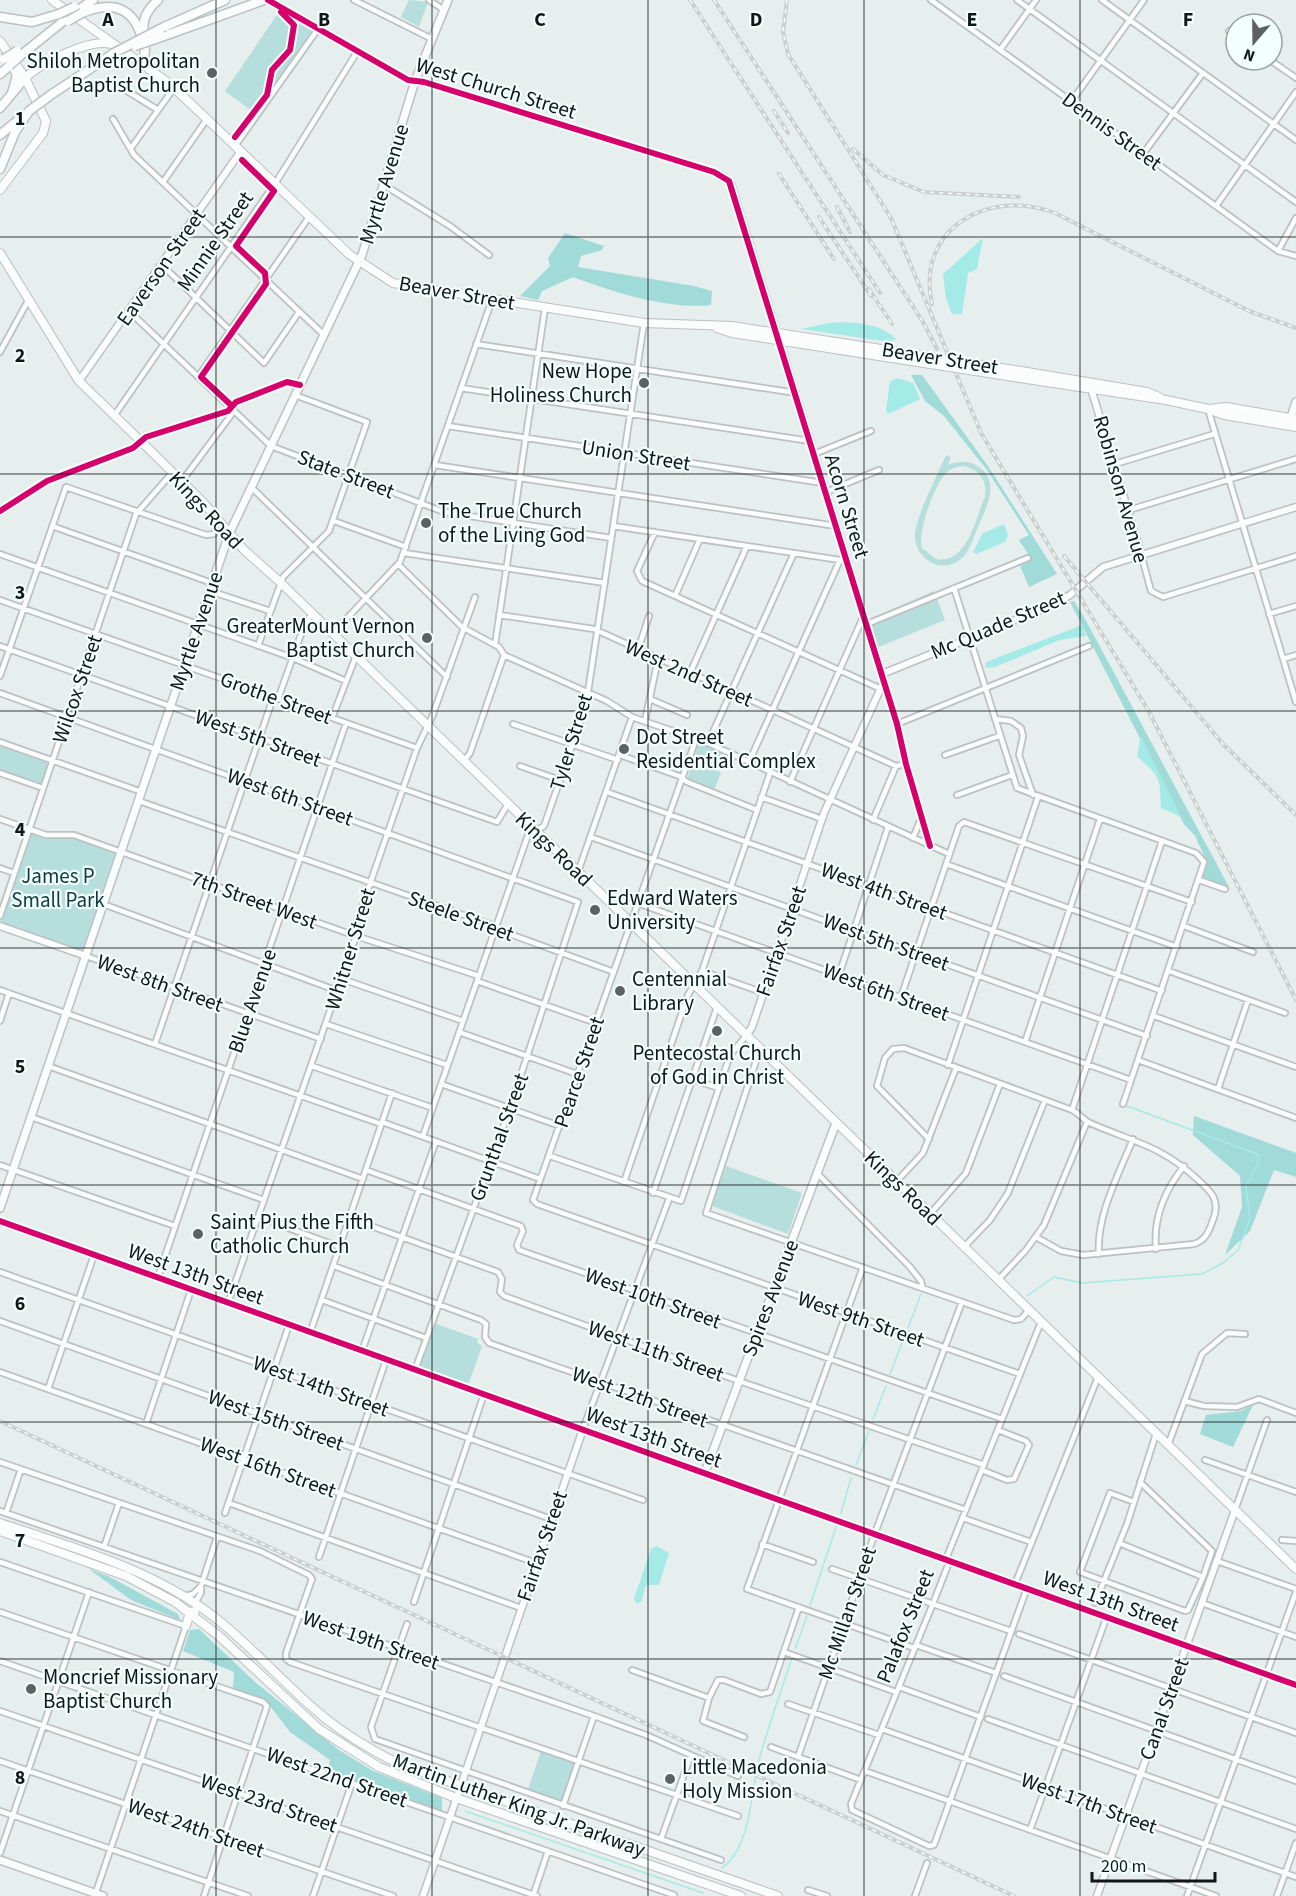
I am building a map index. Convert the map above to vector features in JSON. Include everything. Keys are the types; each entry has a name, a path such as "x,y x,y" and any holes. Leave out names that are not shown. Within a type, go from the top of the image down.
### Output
{"highway":[{"path":"19,53 91,0"},
{"path":"143,65 144,19 158,0"},
{"path":"0,135 29,111 112,52 164,31 225,0"},
{"path":"164,31 268,0"},
{"path":"78,10 103,5 120,8 134,19 143,42"},
{"path":"0,17 32,22 64,18"},
{"path":"0,74 5,60 50,32 64,18"},
{"path":"5,60 17,76 12,93"},
{"path":"0,108 26,78"},
{"path":"0,169 14,136 29,111"}],"main road":[{"name":"Beaver Street","path":"52,0 112,52 143,65 174,88 359,263 402,286 644,323 732,326 778,337 1090,386 1208,409 1224,415 1293,422"},
{"name":"Myrtle Avenue","path":"0,1208 229,534 359,263 415,81 448,0"},
{"path":"0,41 5,60 26,78 45,114 46,127 0,190"},
{"path":"26,78 42,66 89,44 104,42 112,52"},
{"path":"0,246 10,267"},
{"name":"Kings Road","path":"0,253 79,381 209,509 229,534 1296,1569"},
{"path":"1293,422 1296,402"},
{"name":"Spires Avenue","path":"705,1473 836,1123"},
{"name":"Martin Luther King Jr. Parkway","path":"0,1523 119,1564 184,1596 223,1624 338,1728 399,1764 778,1896"},
{"name":"Martin Luther King Jr. Parkway","path":"0,1532 102,1567 142,1584 190,1612 205,1623 305,1717 333,1739 391,1773 456,1798 741,1896"},
{"path":"142,1584 186,1603 195,1603"},
{"path":"205,1623 186,1626 190,1612 198,1612 223,1624"},
{"path":"0,1860 103,1896"}],"street":[{"name":"West Church Street","path":"268,0 357,52 415,81 726,178"},
{"path":"354,0 432,39"},
{"path":"429,0 444,10"},
{"name":"Dennis Street","path":"930,0 1278,251 1296,256"},
{"path":"1017,0 1296,202"},
{"path":"1000,50 1036,0"},
{"path":"1102,0 1296,140"},
{"path":"1071,102 1144,0"},
{"name":"Eaverson Street","path":"79,381 198,214 238,148 318,29"},
{"name":"Minnie Street","path":"114,416 275,184 357,52"},
{"path":"1143,154 1203,73"},
{"path":"118,86 158,110"},
{"path":"131,148 174,88"},
{"path":"1216,206 1296,92"},
{"path":"113,119 134,155 325,335"},
{"path":"163,182 207,119"},
{"name":"Acorn Street","path":"726,178 733,189 826,492 844,561 867,624 930,846"},
{"path":"384,185 450,225 489,255"},
{"path":"198,377 309,217"},
{"path":"1278,251 1296,218"},
{"path":"162,265 264,363 299,312"},
{"path":"0,352 29,299"},
{"path":"333,633 399,565 492,300"},
{"path":"495,645 545,308"},
{"name":"State Street","path":"129,312 271,446 444,512 611,538"},
{"name":"Tyler Street","path":"423,1136 528,835 544,826 573,745 588,693 644,323"},
{"path":"476,344 796,393"},
{"name":"Robinson Avenue","path":"1090,386 1129,510 1151,591 1155,596 1162,597 1255,569"},
{"path":"461,388 810,441"},
{"path":"258,646 280,582 329,531 367,422 295,395"},
{"path":"1208,409 1296,702"},
{"path":"181,482 234,411"},
{"name":"Union Street","path":"448,426 823,483"},
{"path":"814,454 871,432"},
{"path":"1115,464 1214,434"},
{"path":"1129,510 1296,459"},
{"path":"435,465 836,526"},
{"path":"826,492 879,470"},
{"name":"Wilcox Street","path":"0,916 138,511 172,473"},
{"path":"0,676 66,487 206,535 214,534"},
{"path":"251,487 447,677"},
{"name":"Mc Quade Street","path":"883,677 1060,601 1103,567 1296,507"},
{"path":"334,520 405,550 506,569 605,584"},
{"path":"52,526 124,552 270,611"},
{"path":"613,526 844,561 749,762"},
{"path":"654,532 637,575 642,581 881,689"},
{"path":"675,596 700,539"},
{"path":"690,673 747,546"},
{"path":"708,742 794,553"},
{"path":"0,554 292,658 346,681"},
{"path":"1255,569 1296,556"},
{"path":"867,624 1028,558"},
{"path":"399,565 464,629 495,645 504,655 588,693 633,717 708,742 770,773 949,854"},
{"path":"954,588 1017,788 1196,853 1203,859 1192,902 1123,1104"},
{"name":"Whitner Street","path":"228,1303 338,991 370,884 417,748 447,677 475,597"},
{"name":"Grothe Street","path":"0,600 417,748"},
{"path":"1269,614 1296,606"},
{"path":"155,1044 259,738 312,613"},
{"name":"West 2nd Street","path":"499,615 598,632 896,766"},
{"path":"790,782 864,615"},
{"path":"638,650 649,616"},
{"name":"West 5th Street","path":"0,646 496,822 508,804"},
{"path":"897,724 1089,646"},
{"path":"464,761 470,753 504,655"},
{"path":"1283,659 1296,655"},
{"path":"332,718 356,656"},
{"path":"645,721 658,659"},
{"name":"Fairfax Street","path":"423,1896 582,1429 669,1199 681,1201 730,1055 752,1027 822,819 881,689 883,677"},
{"name":"West 6th Street","path":"0,693 578,902"},
{"path":"650,699 687,715"},
{"path":"578,872 633,717"},
{"path":"948,1065 1023,841 1035,796 1019,755 1023,739 1022,730 1015,723 997,719"},
{"name":"Blue Avenue","path":"158,1277 346,723"},
{"path":"513,724 683,779 757,810"},
{"path":"945,755 999,736"},
{"name":"Pearce Street","path":"533,1200 656,860 696,739"},
{"path":"0,742 142,792"},
{"path":"873,820 896,766 906,764"},
{"path":"520,766 560,780"},
{"path":"0,773 43,788"},
{"path":"624,1182 688,995 702,971 770,773"},
{"path":"957,795 1012,776"},
{"name":"West 4th Street","path":"607,792 1162,991"},
{"path":"761,797 822,819"},
{"name":"Steele Street","path":"138,801 614,972"},
{"path":"913,838 922,816"},
{"name":"7th Street West","path":"0,819 50,836 74,835 478,978 596,1023"},
{"path":"1025,1042 1100,819"},
{"path":"901,997 959,826 964,822 1192,902"},
{"path":"839,975 888,827"},
{"name":"West 5th Street","path":"591,837 1147,1036"},
{"path":"1072,1110 1162,841"},
{"path":"946,864 1177,947"},
{"path":"0,868 14,873"},
{"path":"1199,880 1225,889"},
{"name":"Grunthal Street","path":"415,1370 510,1108 578,902"},
{"path":"103,904 338,991"},
{"name":"West 6th Street","path":"640,904 1131,1080"},
{"name":"West 8th Street","path":"0,926 321,1039"},
{"path":"1184,926 1253,952"},
{"path":"702,971 764,993"},
{"path":"1169,971 1285,1014"},
{"path":"342,979 464,1021"},
{"path":"0,990 301,1096 423,1136 540,1179"},
{"path":"0,1021 9,993"},
{"path":"1218,1089 1248,1000"},
{"path":"653,1192 717,1007"},
{"path":"1154,1016 1296,1067"},
{"path":"326,1024 447,1065"},
{"path":"459,1032 577,1074"},
{"path":"929,1139 877,1086 885,1058 893,1049 904,1048 1072,1110 1087,1122 1161,1151 1184,1166 1211,1191 1217,1205 1206,1237 1194,1244 1099,1254 1072,1254 1051,1248 1036,1237"},
{"path":"760,1049 706,1213 1014,1320 1021,1319 1029,1310"},
{"path":"1138,1060 1296,1118"},
{"path":"48,1066 363,1179"},
{"path":"312,1066 433,1108"},
{"path":"896,1182 920,1157 957,1068"},
{"path":"691,1079 719,1088"},
{"path":"441,1084 560,1126"},
{"path":"930,1215 966,1173 1000,1084"},
{"path":"310,1333 392,1093"},
{"path":"964,1247 990,1220 1008,1193 1045,1100"},
{"path":"31,1117 264,1200"},
{"path":"998,1280 1036,1237 1053,1209 1087,1122"},
{"path":"1099,1254 1099,1238 1103,1219 1133,1139"},
{"path":"362,1351 436,1141"},
{"path":"550,1156 669,1199"},
{"path":"0,1165 175,1226"},
{"path":"1156,1249 1156,1221 1170,1185 1184,1166"},
{"name":"West 10th Street","path":"366,1170 522,1227 517,1246 519,1250 1002,1419"},
{"path":"817,1173 910,1266 921,1281 923,1288"},
{"name":"West 9th Street","path":"533,1200 537,1204 774,1289 1020,1374"},
{"path":"258,1217 340,1247"},
{"name":"West 11th Street","path":"350,1218 500,1274 502,1279 500,1292 504,1296 739,1381 910,1439 1007,1480 1014,1479 1029,1445 1026,1441 998,1430"},
{"name":"West 13th Street","path":"0,1221 1296,1685"},
{"path":"48,1389 94,1255"},
{"name":"West 12th Street","path":"334,1266 484,1322 485,1337 489,1343 722,1427 966,1510"},
{"path":"863,1267 747,1589 996,1673"},
{"name":"West 14th Street","path":"0,1272 643,1500"},
{"path":"146,1424 191,1290"},
{"path":"322,1300 426,1338"},
{"name":"Mc Millan Street","path":"798,1757 875,1533 962,1302"},
{"name":"West 15th Street","path":"0,1322 551,1519"},
{"name":"Palafox Street","path":"950,1802 932,1846 850,1808 1041,1322"},
{"path":"225,1514 289,1325"},
{"path":"1168,1445 1206,1348 1227,1333 1245,1334"},
{"path":"319,1557 386,1360"},
{"name":"West 16th Street","path":"0,1372 536,1563"},
{"path":"1015,1584 1098,1377"},
{"path":"414,1602 484,1394"},
{"path":"1184,1402 1204,1407 1237,1407 1258,1399 1296,1413"},
{"name":"Canal Street","path":"1097,1896 1267,1420"},
{"path":"1095,1603 1134,1502 1156,1434"},
{"path":"1205,1461 1296,1492"},
{"path":"0,1462 260,1551 312,1577 286,1659 738,1816"},
{"path":"6,1513 21,1469"},
{"path":"1134,1502 1110,1493 1080,1572 1185,1611 1191,1606 1212,1551 1140,1482"},
{"path":"104,1547 119,1503"},
{"path":"229,1503 521,1608"},
{"name":"West 19th Street","path":"0,1511 202,1583 594,1716 738,1776"},
{"path":"963,1518 1031,1542"},
{"path":"195,1603 201,1593 217,1537"},
{"path":"1282,1540 1296,1541"},
{"path":"1119,1543 1203,1577"},
{"path":"762,1544 813,1562"},
{"path":"1187,1896 1296,1590 1217,1561"},
{"path":"0,1562 186,1626 95,1895"},
{"path":"832,1569 1011,1631"},
{"path":"184,1596 193,1594 202,1583"},
{"path":"950,1802 1027,1588"},
{"path":"0,1853 89,1592"},
{"path":"1202,1603 1296,1637"},
{"path":"744,1737 704,1720 709,1698 718,1680 768,1694 799,1607"},
{"path":"0,1611 263,1702 267,1706 255,1749 204,1896"},
{"path":"1030,1830 1107,1616"},
{"path":"407,1624 371,1727 375,1739 721,1860"},
{"path":"1019,1634 1296,1733"},
{"path":"784,1652 981,1717"},
{"name":"West 22nd Street","path":"0,1661 674,1895"},
{"path":"632,1670 709,1698"},
{"path":"1004,1676 1296,1781"},
{"path":"788,1704 879,1735"},
{"name":"West 23rd Street","path":"0,1711 534,1896"},
{"path":"563,1806 594,1716"},
{"path":"988,1719 1296,1829"},
{"name":"West 17th Street","path":"882,1729 1296,1877"},
{"path":"771,1747 861,1780"},
{"path":"661,1839 690,1755"},
{"name":"West 24th Street","path":"0,1761 393,1896"},
{"path":"866,1771 1216,1896"},
{"path":"314,1896 352,1783"},
{"path":"0,1811 248,1896"},
{"path":"1277,1896 1296,1843"},
{"path":"534,1896 548,1851"},
{"path":"915,1896 927,1863"},
{"path":"808,1890 827,1896"}],"green space":[{"path":"409,0 428,2 419,27 401,17"},
{"path":"279,12 315,31 256,114 225,91"},
{"path":"946,455 951,457 948,465 964,462 979,467 990,482 990,490 986,508 968,550 955,563 939,565 932,563 920,553 915,537 922,509","holes":["956,467 969,468 981,476 985,485 985,496 978,516 963,548 947,559 936,559 922,548 922,532 928,509 936,488 946,473"]},
{"path":"934,591 945,620 876,648 868,620"},
{"path":"699,741 722,751 715,769 721,773 714,790 687,780"},
{"path":"0,746 46,762 48,767 43,782 37,784 0,770"},
{"name":"James P Small Park","path":"31,833 49,839 72,838 116,854 86,946 81,950 0,922"},
{"path":"726,1166 802,1193 788,1234 712,1206"},
{"path":"434,1323 478,1339 477,1343 482,1346 468,1385 418,1368"},
{"path":"541,1751 576,1763 561,1807 526,1795"}],"shaded area":[{"path":"565,233 604,246 602,250 581,256 578,267 712,291 711,305 678,305 641,299 573,277 542,291 538,300 520,296 550,266 548,258"},
{"path":"983,238 977,269 968,273 962,314 952,314 946,298 943,274"},
{"path":"846,322 874,326 896,339 890,342 801,329"},
{"path":"911,375 922,375 988,466 1057,574 1029,587 1020,566 1032,560 1019,540 1029,535 987,470 944,416 925,401"},
{"path":"898,378 913,383 920,399 888,414 886,410 890,381"},
{"path":"1004,524 1008,535 1005,542 976,554 973,552 982,534"},
{"path":"1074,601 1229,887 1203,878 1207,862 1195,836 1184,824 1070,602"},
{"path":"1082,625 1086,636 1060,640 995,667 985,668 986,662"},
{"path":"1140,739 1181,817 1161,808 1157,778 1137,756"},
{"path":"1194,1116 1296,1153 1296,1177 1274,1170 1250,1231 1225,1255 1242,1207 1240,1176 1193,1135"},
{"path":"1253,1405 1233,1447 1200,1434 1206,1415 1241,1411"},
{"path":"656,1546 669,1553 659,1585 646,1585 641,1602 637,1604 634,1599 651,1549"},
{"path":"89,1569 108,1576 178,1614 180,1620 131,1600"},
{"path":"199,1629 255,1682 339,1750 373,1771 442,1798 442,1811 328,1771 330,1760 290,1732 267,1702 233,1688 234,1672 183,1651 190,1630"}],"waterway":[{"path":"1027,1296 1054,1277 1082,1283 1202,1274 1223,1263 1238,1250 1250,1219 1246,1186 1259,1160 1257,1154 1127,1106"},
{"path":"908,1328 921,1294"},
{"path":"890,1374 903,1340"},
{"path":"873,1419 886,1386"},
{"path":"856,1465 869,1431"},
{"path":"841,1513 851,1478"},
{"path":"810,1605 836,1527"},
{"path":"795,1649 807,1616"},
{"path":"722,1868 740,1846 749,1815 757,1767 791,1661"},
{"path":"465,1811 703,1893"}],"railway":[{"path":"690,0 880,293"},
{"path":"714,0 923,322 937,349"},
{"path":"787,0 783,32 788,54 891,218 981,433 1148,710 1296,1000"},
{"path":"774,111 788,133"},
{"path":"853,149 883,175 924,192 1019,197"},
{"path":"779,174 834,259"},
{"path":"932,304 930,277 935,254 946,235 963,220 983,211 1006,206 1030,207 1055,213 1249,311 1296,328"},
{"path":"837,207 850,232"},
{"path":"819,217 871,296"},
{"path":"869,289 892,324"},
{"path":"1064,556 1223,744 1296,815"},
{"path":"0,1421 1014,1896"}],"cycle path":[{"path":"268,0 408,80 424,82 714,172 729,181 897,724 930,846"},
{"path":"235,137 267,95 272,70 290,50 294,25 281,12"},
{"path":"232,406 201,377 266,284 265,273 236,246 274,191 242,160"},
{"path":"0,511 47,481 133,448 146,437 228,411 236,402 287,382 300,385"},
{"path":"0,1221 1296,1685"}],"place":[{"name":"Shiloh Metropolitan Baptist Church","path":"212,73"},
{"name":"New Hope Holiness Church","path":"644,383"},
{"name":"The True Church of the Living God","path":"426,523"},
{"name":"GreaterMount Vernon Baptist Church","path":"427,638"},
{"name":"Dot Street Residential Complex","path":"624,749"},
{"name":"Edward Waters University","path":"595,910"},
{"name":"Centennial Library","path":"620,991"},
{"name":"Pentecostal Church of God in Christ","path":"717,1031"},
{"name":"Saint Pius the Fifth Catholic Church","path":"198,1234"},
{"name":"Moncrief Missionary Baptist Church","path":"31,1689"},
{"name":"Little Macedonia Holy Mission","path":"670,1779"}]}
